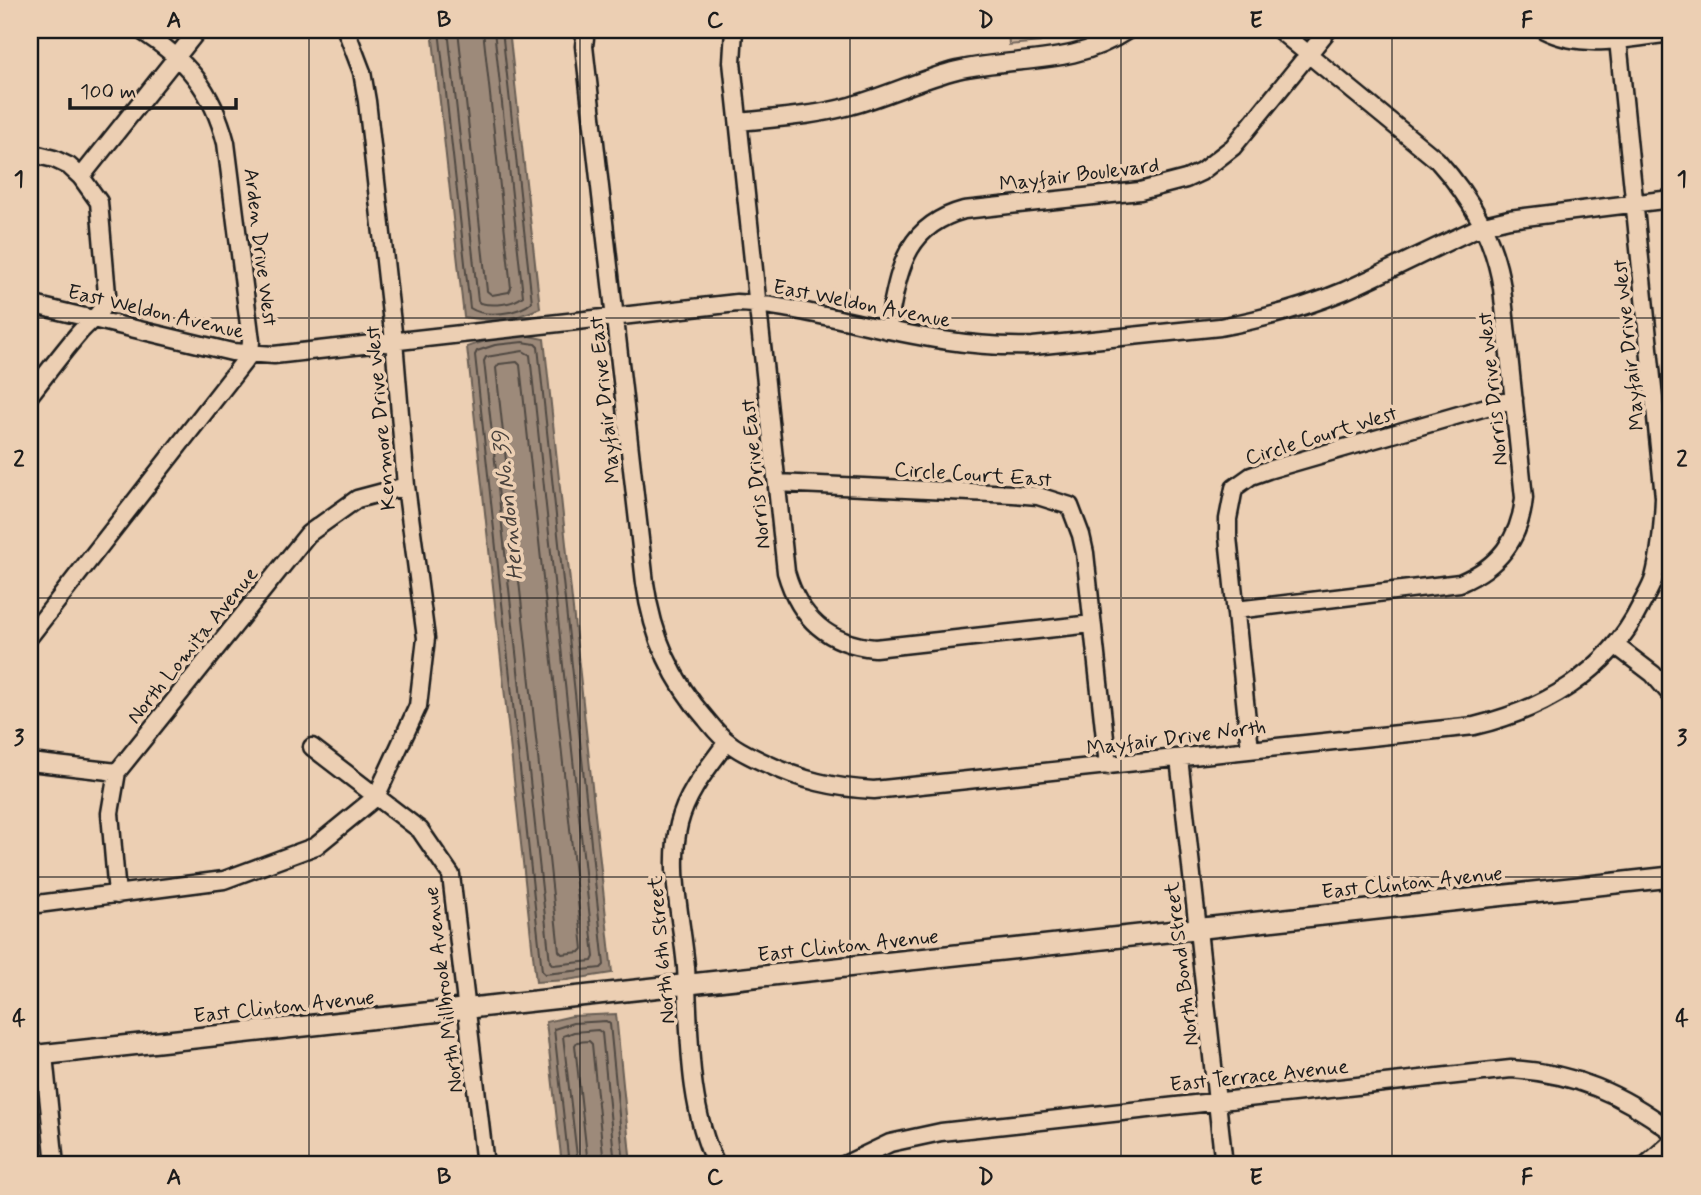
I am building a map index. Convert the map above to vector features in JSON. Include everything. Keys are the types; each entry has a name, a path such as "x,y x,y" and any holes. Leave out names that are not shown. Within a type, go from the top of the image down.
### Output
{"main road":[{"name":"East Clinton Avenue","path":"37,1056 1671,877"}],"street":[{"name":"Arden Drive West","path":"30,636 250,354 251,341 226,144 220,120 210,97 176,56 140,30"},
{"path":"81,177 198,30"},
{"name":"Kenmore Drive West","path":"346,30 362,72 367,101 394,341 406,486 426,638 418,706 376,797"},
{"name":"Mayfair Drive East","path":"586,30 584,46 645,583 653,626 673,674 727,742"},
{"name":"Norris Drive East","path":"734,30 732,62 786,572 791,589 806,614 830,636 846,643 887,648 1092,624"},
{"path":"738,122 827,112 854,106 957,70 1070,55 1110,42 1128,30"},
{"name":"Norris Drive West","path":"1236,610 1460,583 1483,572 1504,554 1512,541 1523,510 1523,484 1500,272 1484,225 1458,184 1437,160 1279,30"},
{"name":"Mayfair Boulevard","path":"887,330 904,258 913,242 933,222 964,210 1140,191 1186,179 1201,172 1233,147 1328,30"},
{"path":"1544,30 1572,41 1617,34 1671,33"},
{"name":"Mayfair Drive West","path":"1615,645 1636,616 1653,580 1663,536 1664,497 1617,34"},
{"path":"30,153 69,166 81,177 99,202 107,294 104,307 95,319 80,332 30,395"},
{"name":"East Weldon Avenue","path":"30,304 232,352 274,355 737,303 757,303 947,342 1002,347 1060,344 1220,327 1278,314 1342,292 1484,225 1509,219 1671,200"},
{"name":"Circle Court West","path":"1250,749 1228,519 1234,488 1251,476 1514,399"},
{"name":"Circle Court East","path":"777,483 1013,494 1038,496 1070,506 1081,535 1084,553 1108,766"},
{"name":"North Lomita Avenue","path":"117,895 110,813 117,772 308,534 357,499 406,486"},
{"path":"1615,645 1653,674 1671,695"},
{"name":"Mayfair Drive North","path":"727,742 800,778 823,785 855,789 897,789 1108,766 1474,726 1521,712 1558,694 1594,666 1615,645"},
{"name":"North 6th Street","path":"716,1165 702,1133 699,1117 676,873 676,841 684,806 693,788 727,742"},
{"name":"North Millbrook Avenue","path":"312,747 420,830 451,875 485,1165"},
{"name":"North Bond Street","path":"1179,758 1224,1165"},
{"path":"30,762 117,772"},
{"path":"30,905 224,880 316,846 376,797"},
{"path":"37,1056 54,1165"},
{"name":"East Terrace Avenue","path":"844,1165 890,1143 922,1135 1486,1071 1522,1070 1555,1074 1598,1087 1622,1098 1671,1131"},
{"path":"1646,1165 1671,1143"}],"shaded area":[{"path":"1008,30 1039,30 1040,42 1009,45"}],"water":[{"path":"432,30 509,30 540,308 520,316 494,320 464,317"},
{"name":"Herndon No. 39","path":"524,335 544,339 612,973 536,982 467,347 494,338"},
{"path":"616,1014 631,1165 562,1165 546,1022 572,1016"}]}
